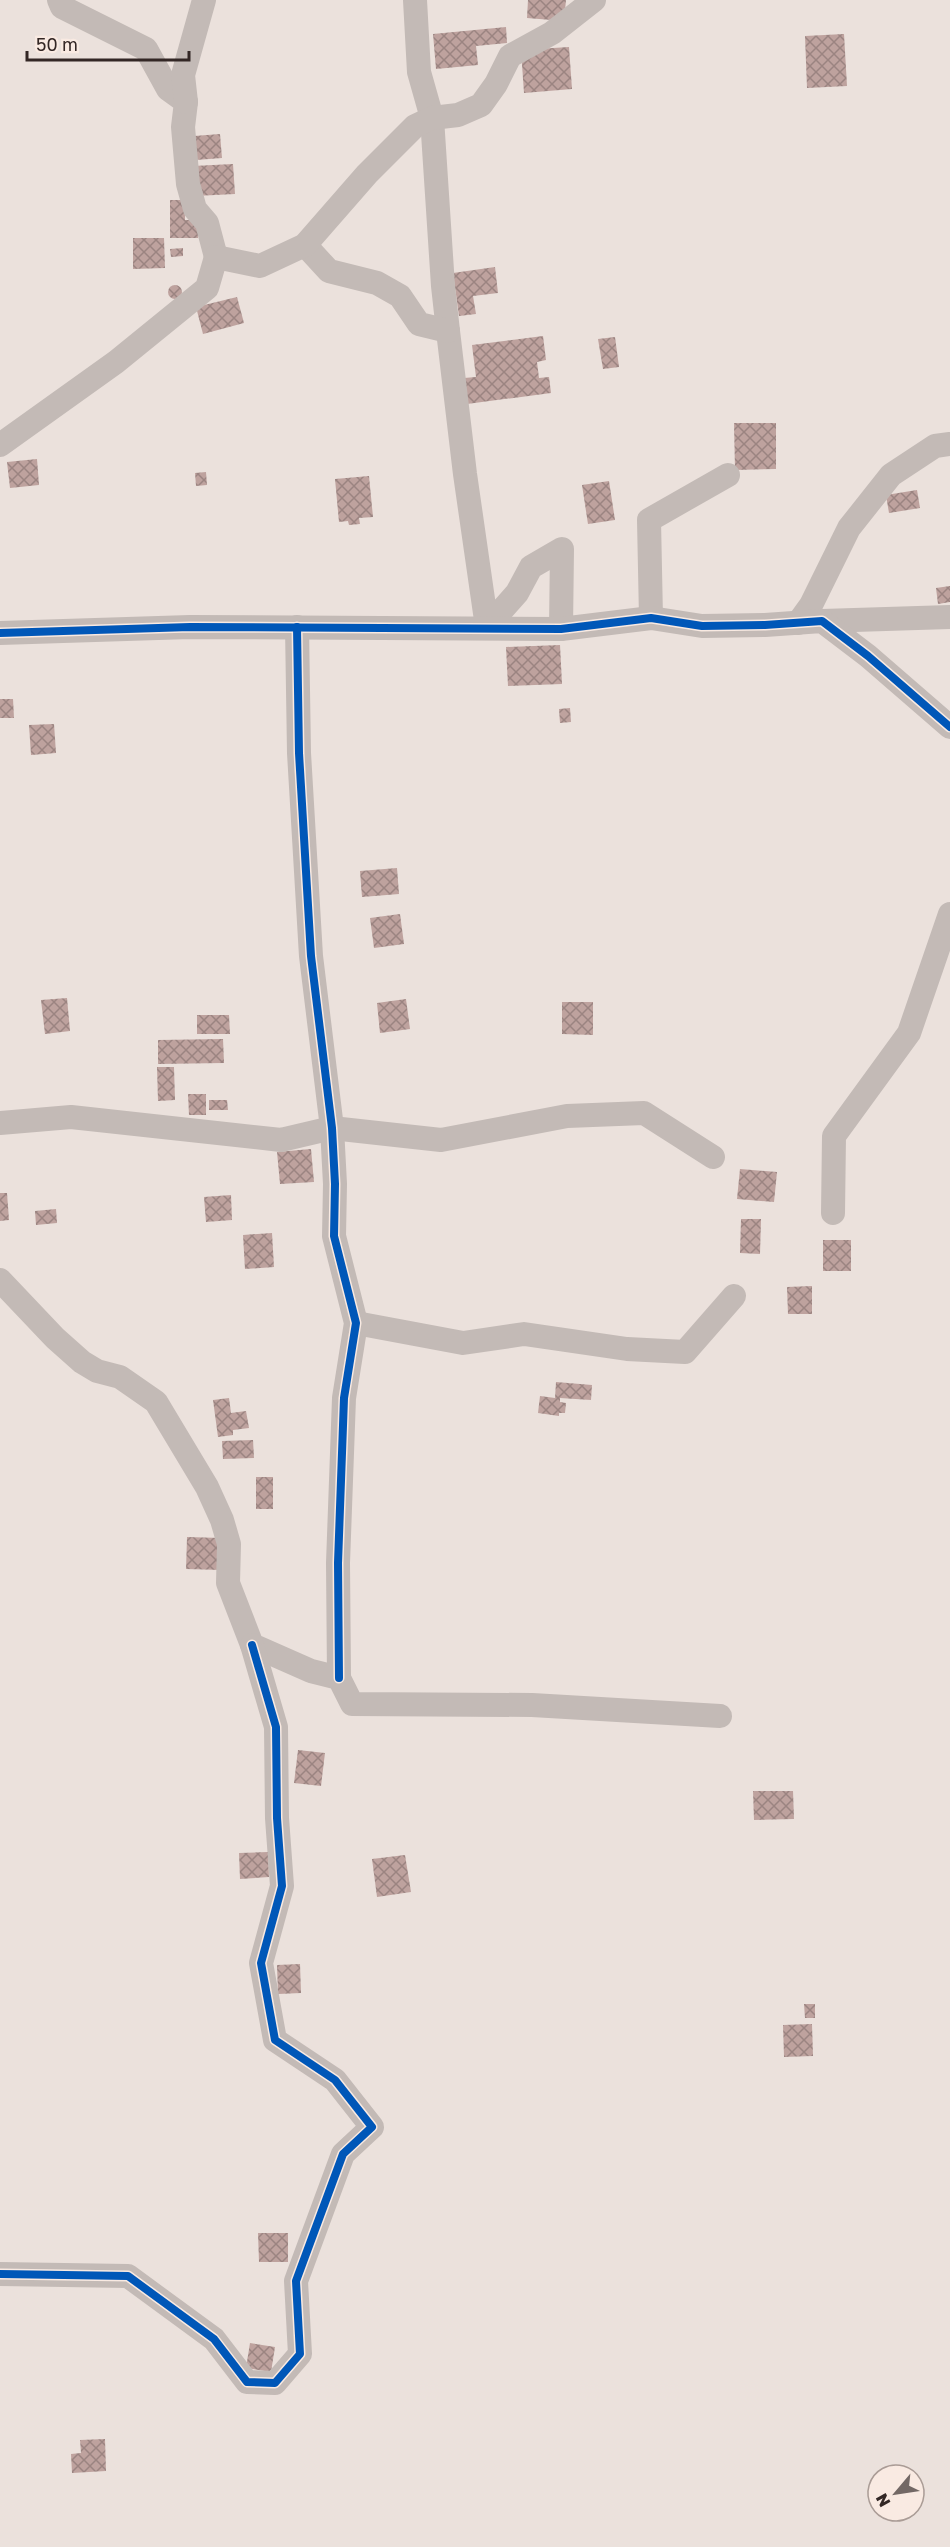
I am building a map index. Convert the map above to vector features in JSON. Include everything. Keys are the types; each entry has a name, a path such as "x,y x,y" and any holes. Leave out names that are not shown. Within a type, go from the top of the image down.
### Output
{"street":[{"path":"59,0 62,7 146,49 168,89 186,102"},
{"path":"0,445 116,362 207,288 216,257 207,224 195,209 188,184 183,128 186,102 183,75 204,0"},
{"path":"406,0 416,11 419,72 432,118 442,286 487,627"},
{"path":"216,257 260,266 305,245 394,146 415,126 432,118 458,115 481,105 496,84 510,56 552,33 594,0"},
{"path":"305,245 329,271 377,283 400,296 419,324 448,331"},
{"path":"810,622 811,605 849,528 891,475 935,446 950,444"},
{"path":"651,618 649,520 729,475"},
{"path":"487,627 517,593 531,567 562,549 561,629"},
{"path":"0,633 190,627 561,629 651,618 702,626 950,616"},
{"path":"810,622 868,656 950,727"},
{"path":"297,627 299,753 311,956 332,1128 335,1184 334,1236 356,1323 344,1398 338,1563 339,1678 352,1704 532,1705 720,1716"},
{"path":"833,1213 834,1136 909,1033 950,914"},
{"path":"0,1123 71,1117 281,1140 332,1128 441,1140 567,1116 644,1113 713,1157"},
{"path":"0,1280 81,1362 97,1371 120,1377 156,1402 207,1487 222,1520 229,1544 228,1583 252,1645 276,1727 277,1818 282,1886 261,1963 275,2040 334,2080 372,2127 343,2154 296,2281 300,2354 275,2383 247,2382 214,2339 128,2276 0,2274"},
{"path":"356,1323 463,1344 524,1334 627,1349 685,1352 734,1296"},
{"path":"252,1645 311,1671 339,1678"}],"building":[{"path":"528,0 566,0 564,21 527,18"},
{"path":"506,27 507,43 476,46 478,65 436,69 433,34"},
{"path":"844,34 847,86 807,88 805,36"},
{"path":"569,47 572,89 524,93 521,50"},
{"path":"220,134 222,158 196,160 194,136"},
{"path":"233,164 235,194 195,196 193,166"},
{"path":"170,200 185,200 185,220 198,220 198,238 170,238"},
{"path":"133,238 164,238 165,268 133,269"},
{"path":"183,248 183,256 171,257 170,249"},
{"path":"495,267 498,293 473,296 476,314 459,316 453,273"},
{"path":"172,285 178,285 182,292 178,299 172,299 168,295 168,289"},
{"path":"237,297 244,323 203,334 196,307"},
{"path":"543,336 546,360 537,362 539,378 549,377 551,393 467,404 464,378 476,377 472,345"},
{"path":"615,337 619,367 603,369 598,339"},
{"path":"734,423 776,423 776,469 735,470"},
{"path":"37,459 39,485 10,488 7,462"},
{"path":"206,472 207,485 196,486 195,473"},
{"path":"369,476 373,517 359,518 360,524 349,525 348,521 339,522 335,479"},
{"path":"609,481 615,520 588,524 582,485"},
{"path":"917,490 920,508 889,513 886,495"},
{"path":"950,586 950,602 938,604 936,588"},
{"path":"560,645 562,684 508,686 506,647"},
{"path":"0,699 13,699 14,718 0,718"},
{"path":"570,708 571,722 560,723 559,709"},
{"path":"54,724 56,753 31,755 29,725"},
{"path":"397,868 399,894 362,897 360,871"},
{"path":"400,914 404,944 374,948 370,918"},
{"path":"67,998 70,1031 45,1034 41,1000"},
{"path":"406,999 410,1029 380,1033 377,1003"},
{"path":"562,1002 593,1002 593,1035 562,1034"},
{"path":"197,1015 229,1015 230,1034 197,1034"},
{"path":"223,1039 224,1063 158,1064 158,1040"},
{"path":"157,1067 174,1067 175,1100 158,1101"},
{"path":"188,1094 206,1094 206,1115 189,1115"},
{"path":"209,1100 227,1100 228,1110 209,1110"},
{"path":"311,1149 314,1182 280,1184 277,1152"},
{"path":"740,1169 777,1172 774,1202 737,1199"},
{"path":"0,1193 7,1193 9,1220 0,1221"},
{"path":"231,1195 232,1220 206,1222 204,1197"},
{"path":"56,1209 57,1223 36,1225 35,1211"},
{"path":"741,1219 761,1219 760,1254 740,1253"},
{"path":"272,1233 274,1267 245,1269 243,1235"},
{"path":"823,1240 851,1240 851,1271 823,1271"},
{"path":"812,1286 812,1314 788,1314 787,1287"},
{"path":"556,1382 592,1385 591,1400 560,1398 560,1402 566,1403 565,1413 559,1413 559,1416 538,1413 540,1396 555,1398"},
{"path":"229,1398 231,1413 246,1411 249,1428 233,1430 233,1435 218,1437 213,1400"},
{"path":"253,1440 254,1458 223,1459 222,1441"},
{"path":"256,1477 273,1477 273,1509 256,1509"},
{"path":"187,1537 222,1538 221,1570 186,1569"},
{"path":"298,1750 325,1753 321,1786 294,1783"},
{"path":"753,1791 793,1791 794,1819 754,1820"},
{"path":"268,1852 269,1877 240,1879 239,1853"},
{"path":"405,1855 411,1892 377,1897 372,1859"},
{"path":"300,1964 301,1993 278,1994 277,1965"},
{"path":"804,2004 815,2004 815,2018 805,2018"},
{"path":"812,2024 813,2056 784,2057 783,2025"},
{"path":"258,2233 288,2233 288,2262 259,2262"},
{"path":"250,2343 275,2347 271,2372 246,2368"},
{"path":"105,2439 106,2471 72,2473 71,2454 81,2453 80,2440"}],"cycle path":[{"path":"0,633 190,627 561,629 651,618 702,626 822,621 868,656 950,727"},
{"path":"297,627 299,753 311,956 332,1128 335,1184 334,1236 356,1323 344,1398 338,1563 339,1678"},
{"path":"0,2274 128,2276 214,2339 247,2382 275,2383 300,2354 296,2281 343,2154 372,2127 335,2080 275,2040 261,1963 282,1886 277,1818 276,1727 252,1645"}]}
